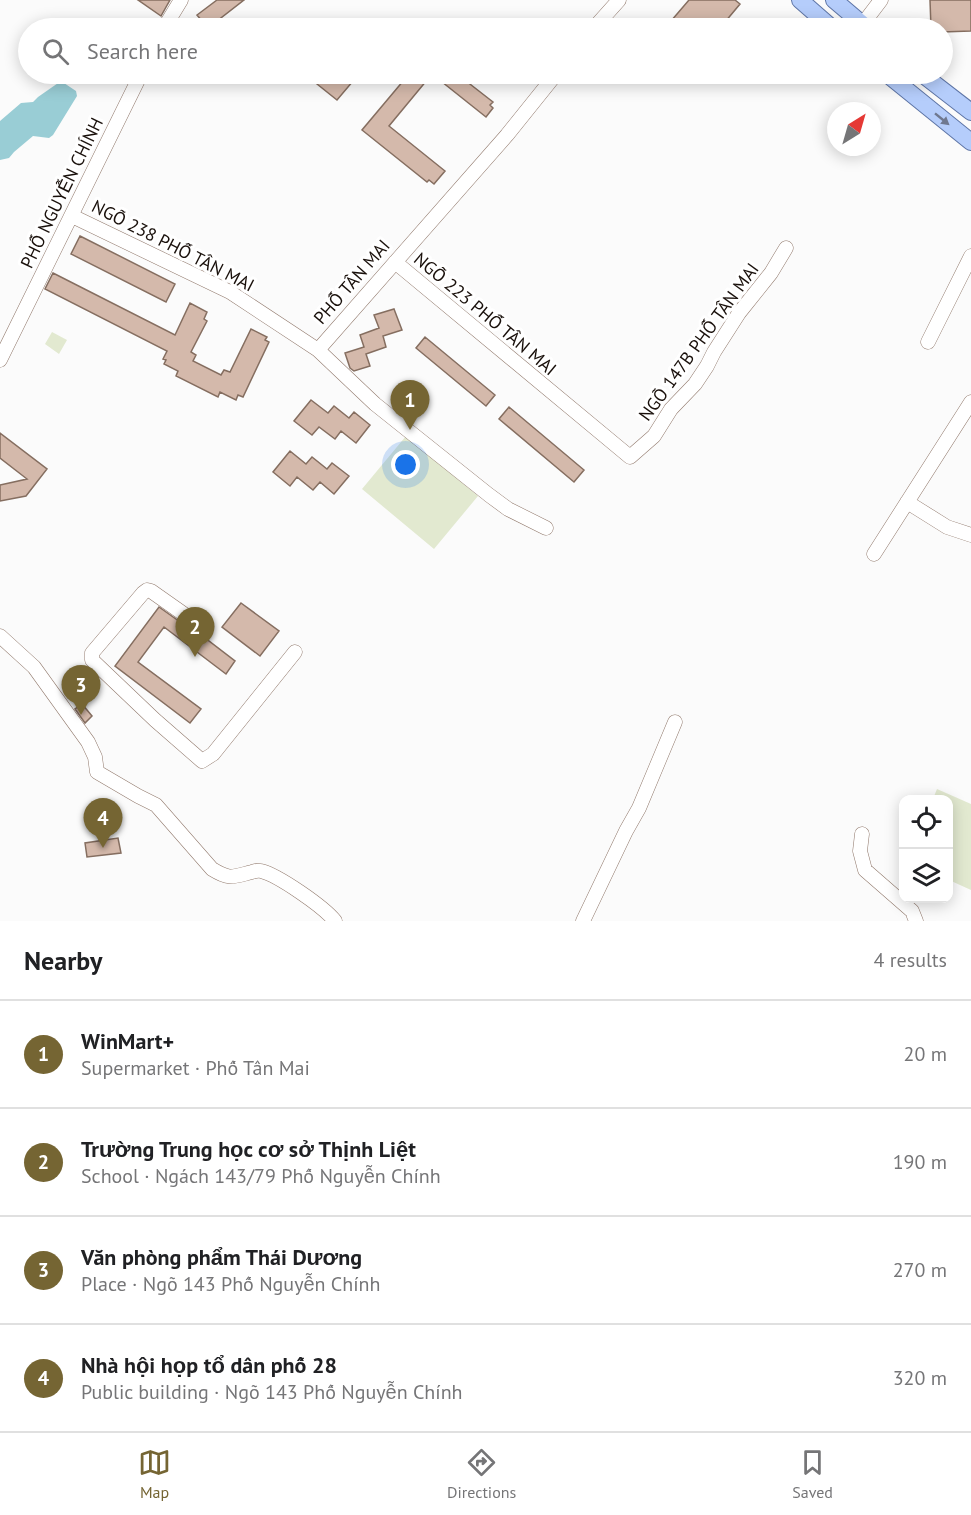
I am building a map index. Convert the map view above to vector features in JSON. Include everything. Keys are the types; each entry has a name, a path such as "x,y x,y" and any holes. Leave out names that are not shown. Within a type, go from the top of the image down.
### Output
{"main road":[{"path":"800,0 821,18"},
{"path":"834,0 855,18"},
{"path":"899,84 971,142"},
{"path":"913,96 920,84"},
{"path":"935,84 971,112"}],"street":[{"path":"170,18 181,0"},
{"path":"603,18 619,0"},
{"path":"870,18 881,0"},
{"name":"PHỐ NGUYỄN CHÍNH","path":"0,360 136,84"},
{"name":"PHỐ TÂN MAI","path":"546,528 508,509 481,489 375,404 318,350 395,262 479,156 524,114 548,84"},
{"name":"NGÕ 238 PHỐ TÂN MAI","path":"72,216 230,292 318,350"},
{"name":"NGÕ 147B PHỐ TÂN MAI","path":"552,394 630,457 654,436 671,409 695,384 738,314 771,273 786,248"},
{"path":"928,342 971,256"},
{"name":"NGÕ 223 PHỐ TÂN MAI","path":"395,262 552,394"},
{"path":"874,554 971,402"},
{"path":"907,502 947,527 971,535"},
{"path":"205,629 147,590 92,653 92,660 202,761 213,754 295,652"},
{"path":"0,636 34,667 88,741 95,757 97,772 118,786 156,805 212,869 223,876 231,878 259,870 279,879 323,909 335,921"},
{"path":"583,921 639,808 675,722"},
{"path":"862,834 860,851 865,870 912,911 916,921"}],"green space":[{"path":"52,332 67,340 59,354 45,344"},
{"path":"406,436 478,496 434,549 362,489"},
{"path":"937,789 951,795 935,795"},
{"path":"953,796 971,804 971,890 953,882"}],"water":[{"path":"57,84 66,84 76,91 77,96 53,135 49,138 33,136 9,158 0,160 0,121 21,103 33,102"}],"building":[{"path":"138,0 170,0 161,16"},
{"path":"217,0 244,0 221,18 200,18 197,15"},
{"path":"689,0 735,0 740,4 728,18 674,18"},
{"path":"930,0 971,0 971,31 953,32 953,18 931,18"},
{"path":"317,84 351,84 337,100"},
{"path":"401,84 424,84 389,126 445,171 434,184 429,180 427,182 362,130"},
{"path":"445,84 470,84 493,102 490,105 493,108 486,117"},
{"path":"80,236 175,284 166,302 71,254"},
{"path":"53,273 175,335 190,303 207,312 204,319 207,321 191,352 196,355 193,361 221,375 224,370 230,372 251,329 267,337 265,340 269,342 243,397 238,395 236,400 220,392 218,397 176,376 178,371 164,364 166,360 163,359 167,351 45,289"},
{"path":"394,309 402,330 383,336 386,347 366,354 370,366 354,371 350,368 345,353 364,347 360,335 379,328 374,315"},
{"path":"425,337 495,395 486,406 416,348"},
{"path":"311,400 328,413 334,406 349,418 354,412 370,425 356,443 341,431 335,439 319,427 312,435 294,421"},
{"path":"509,407 584,470 574,482 499,419"},
{"path":"0,433 47,469 26,496 0,501 0,485 27,479 0,458"},
{"path":"290,451 306,464 312,457 327,469 332,463 349,476 334,494 320,482 313,490 297,477 290,486 273,472"},
{"path":"241,603 279,631 260,656 222,627"},
{"path":"159,607 235,661 226,674 164,627 138,662 201,709 190,723 115,666"},
{"path":"82,704 92,716 85,723 75,709"},
{"path":"118,838 121,853 87,857 85,843"}],"place":[{"name":"WinMart+","path":"410,430"},
{"name":"Trường Trung học cơ sở Thịnh Liệt","path":"195,657"},
{"name":"Văn phòng phẩm Thái Dương","path":"81,715"},
{"name":"Nhà hội họp tổ dân phố 28","path":"103,848"}]}
